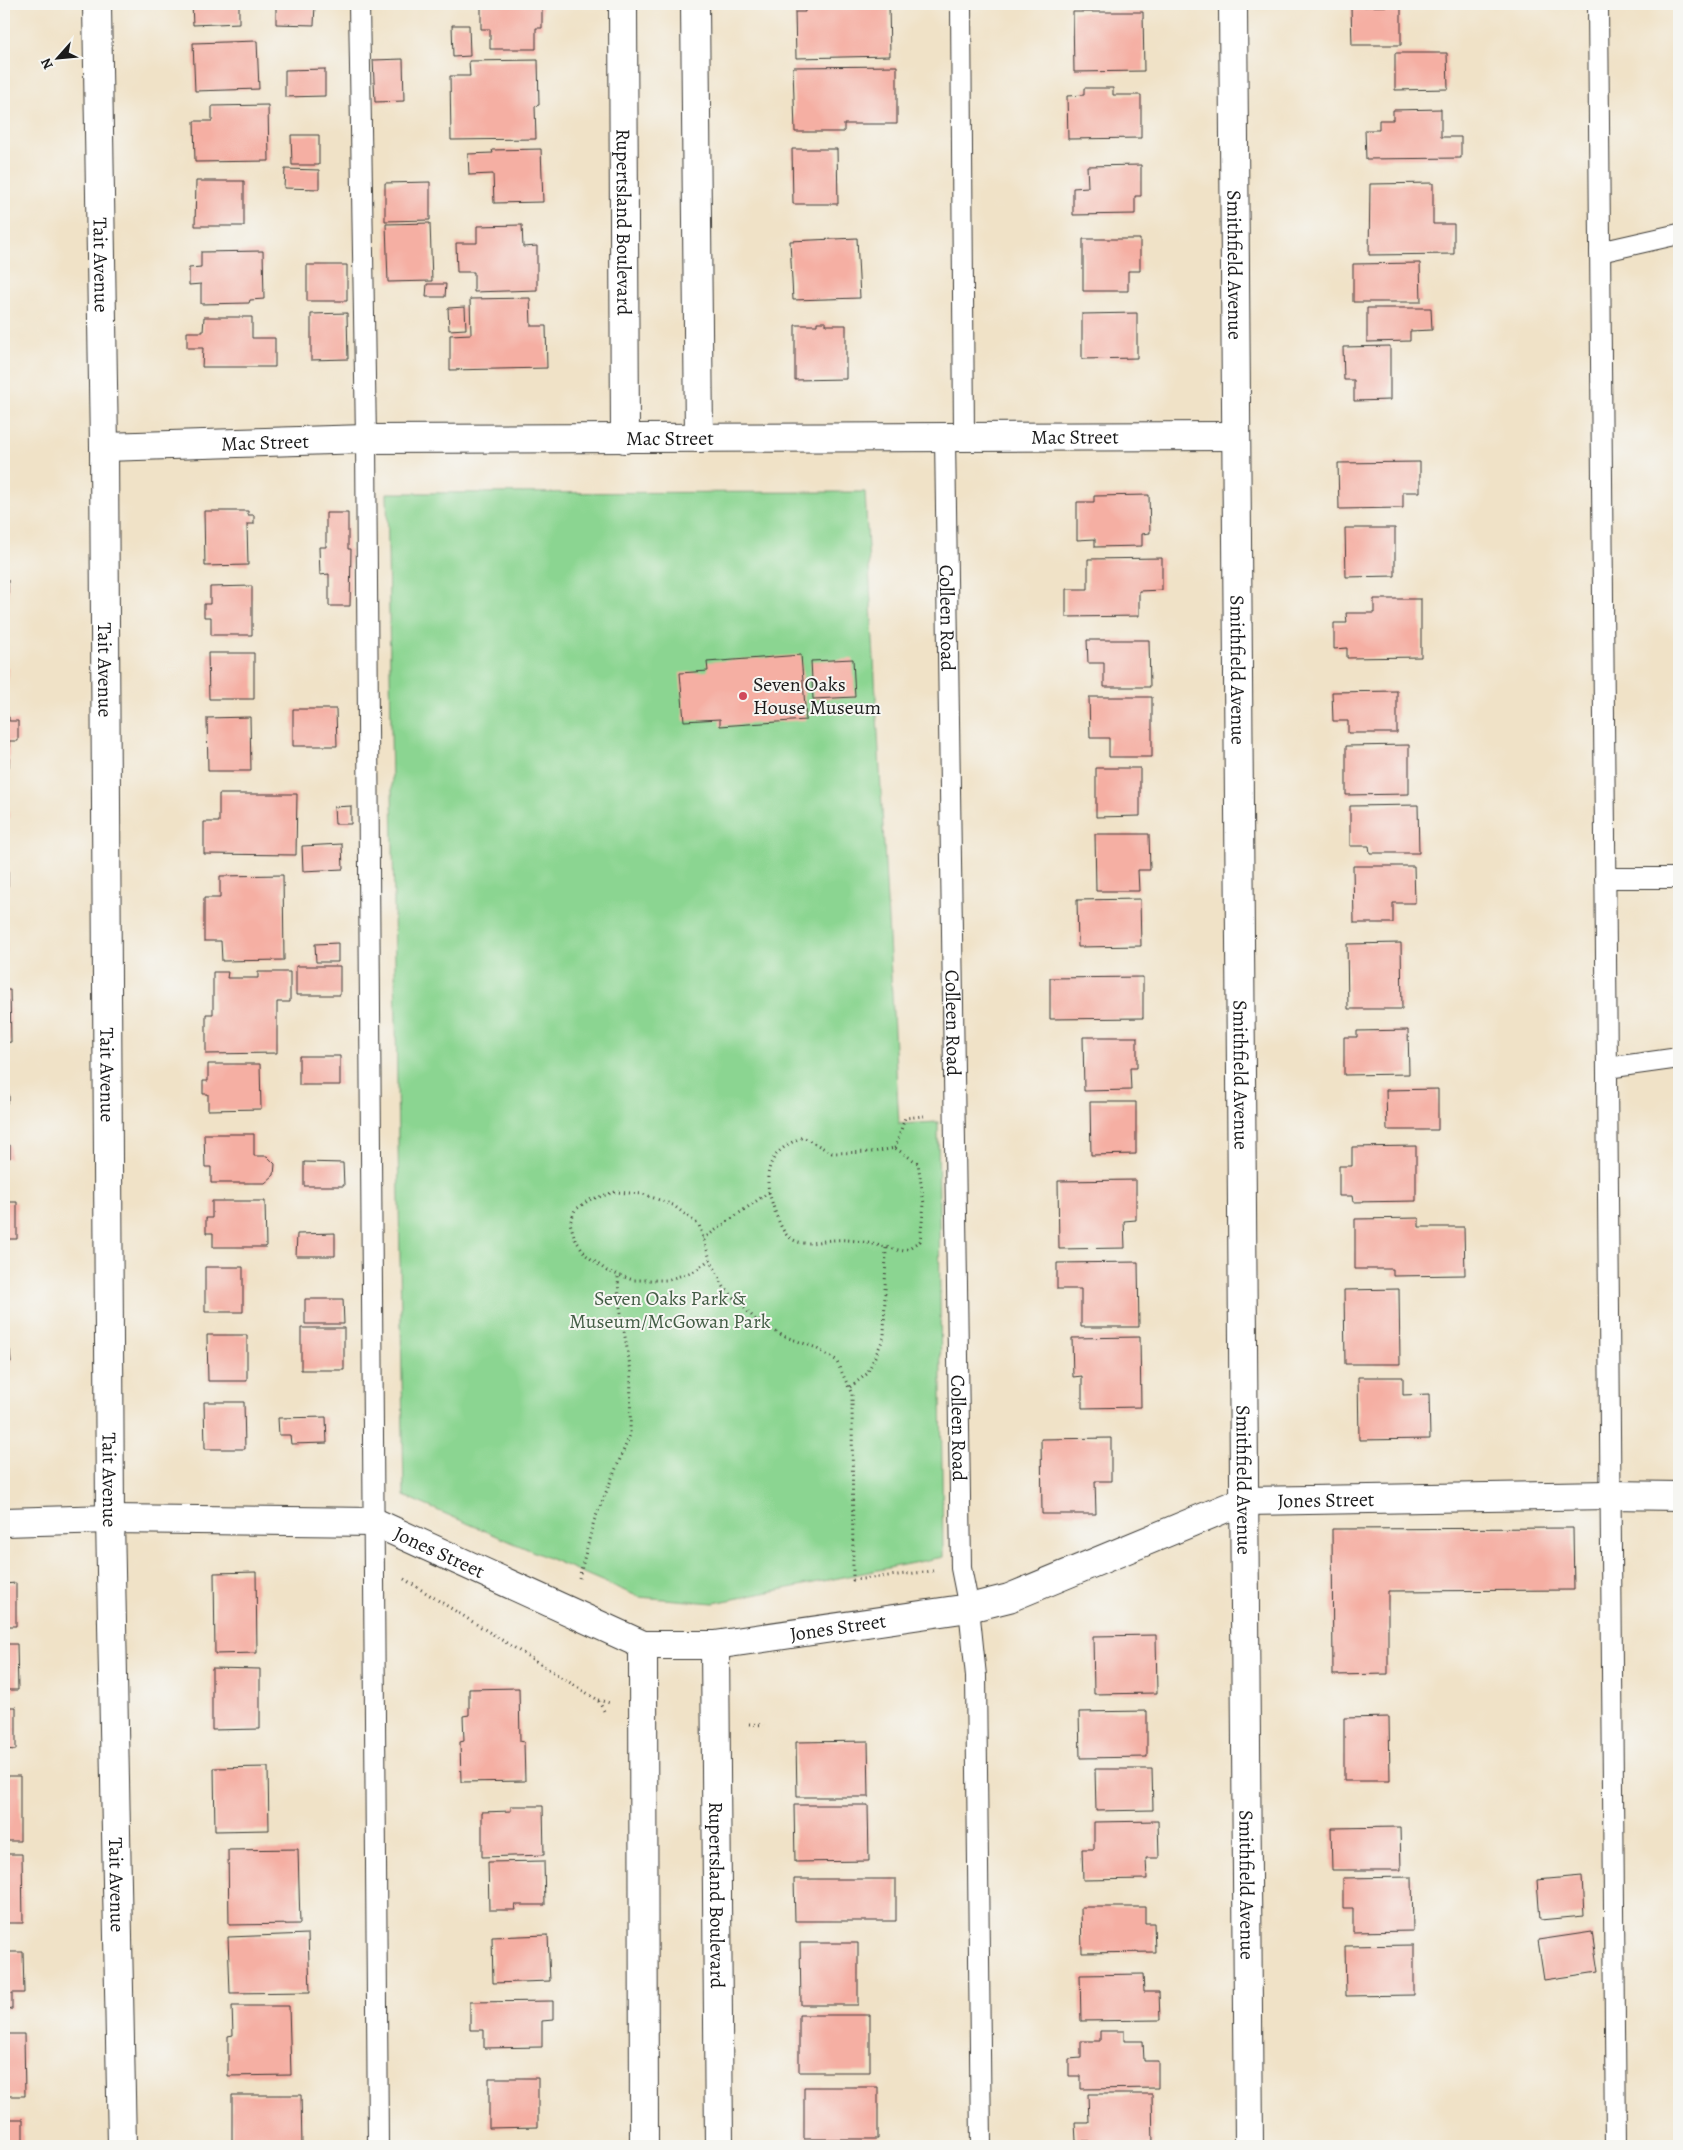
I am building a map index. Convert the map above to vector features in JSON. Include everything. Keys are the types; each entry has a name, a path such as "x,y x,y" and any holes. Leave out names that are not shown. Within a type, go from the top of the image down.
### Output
{"street":[{"name":"Tait Avenue","path":"97,4 104,447 110,1519 122,2146"},
{"name":"Rupertsland Boulevard","path":"623,4 625,439"},
{"path":"695,4 699,438"},
{"name":"Smithfield Avenue","path":"1233,4 1249,2146"},
{"name":"Mac Street","path":"104,447 366,439 1235,436"},
{"name":"Jones Street","path":"4,1522 110,1519 374,1522 643,1644 715,1644 969,1608 1009,1598 1243,1501 1610,1495 1679,1496"},
{"path":"643,1644 644,2146"},
{"name":"Rupertsland Boulevard","path":"715,1644 719,2146"}],"lane":[{"path":"359,4 366,439 378,2146"},
{"name":"Colleen Road","path":"961,4 954,437 954,1112 961,1568 969,1608 976,1676 981,2146"},
{"path":"1598,4 1616,2146"},
{"path":"1600,252 1679,234"},
{"path":"1605,878 1679,878"},
{"path":"1607,1068 1679,1058"}],"path":[{"path":"895,1148 905,1118 954,1112"},
{"path":"803,1137 832,1153 874,1152 895,1148 918,1163 924,1204 920,1240 904,1251 866,1242 833,1240 804,1244 787,1236 775,1211 769,1192 767,1177 773,1157 787,1144 803,1137"},
{"path":"710,1259 695,1271 667,1280 633,1280 618,1275 607,1271 586,1255 575,1239 570,1223 574,1210 589,1200 615,1192 643,1194 673,1205 699,1225 710,1259 724,1286 755,1319 783,1336 814,1347 836,1360 852,1394 853,1580 961,1568"},
{"path":"703,1239 769,1192"},
{"path":"850,1387 867,1374 884,1338 886,1248"},
{"path":"577,1585 594,1521 630,1435 631,1372 619,1301 618,1275"},
{"path":"374,1560 598,1700 604,1711"}],"green space":[{"name":"Seven Oaks Park & Museum/McGowan Park","path":"865,492 899,1124 938,1122 943,1557 714,1603 639,1597 404,1496 387,493"}],"building":[{"path":"192,4 239,4 239,23 193,25"},
{"path":"276,4 315,4 314,25 276,24"},
{"path":"481,4 542,4 542,28 536,28 536,49 490,49 490,29 481,29"},
{"path":"805,4 889,4 890,56 796,58 795,12 805,12"},
{"path":"1401,6 1401,45 1352,45 1351,7"},
{"path":"1073,12 1143,12 1144,71 1074,72"},
{"path":"452,25 469,25 470,56 453,57"},
{"path":"257,41 259,89 195,91 193,43"},
{"path":"1395,53 1447,53 1448,89 1395,90"},
{"path":"403,59 404,101 375,102 373,60"},
{"path":"538,60 539,105 535,106 536,139 451,140 450,76 470,76 469,61"},
{"path":"897,66 897,124 844,124 844,132 795,132 793,67"},
{"path":"325,69 325,96 285,97 285,70"},
{"path":"1084,88 1113,88 1113,95 1141,95 1141,138 1068,139 1067,96 1084,95"},
{"path":"268,105 269,161 195,162 194,121 212,121 212,106"},
{"path":"1441,109 1441,137 1461,137 1461,158 1366,159 1365,130 1379,130 1379,120 1393,120 1393,110"},
{"path":"291,135 319,135 319,165 292,165"},
{"path":"541,149 543,202 494,203 493,174 469,175 468,154 493,153 492,150"},
{"path":"792,149 837,149 838,204 793,204"},
{"path":"1141,165 1141,196 1135,196 1135,214 1073,215 1073,188 1088,187 1087,166"},
{"path":"285,169 319,170 319,189 284,188"},
{"path":"196,181 244,181 244,226 195,226"},
{"path":"430,182 430,220 385,221 385,183"},
{"path":"1433,183 1433,224 1454,224 1454,254 1369,255 1370,184"},
{"path":"430,223 432,281 388,282 386,224"},
{"path":"522,225 523,247 537,246 537,290 474,292 474,272 457,272 456,243 477,243 477,226"},
{"path":"857,238 860,298 793,300 790,241"},
{"path":"1083,239 1140,239 1140,271 1128,271 1128,291 1083,291"},
{"path":"263,251 264,299 250,300 249,303 201,304 201,284 189,285 189,268 201,267 201,252"},
{"path":"1420,263 1421,302 1353,302 1353,264"},
{"path":"307,265 347,265 347,301 307,301"},
{"path":"427,284 446,284 445,297 426,297"},
{"path":"530,298 531,326 546,326 547,368 450,370 450,335 471,334 470,299"},
{"path":"465,307 466,329 449,330 448,308"},
{"path":"1367,308 1431,308 1432,330 1410,331 1410,341 1367,342"},
{"path":"347,313 348,359 311,360 311,314"},
{"path":"1137,313 1137,358 1082,359 1082,314"},
{"path":"204,317 252,317 252,338 275,338 275,367 202,367 203,348 187,348 187,332 203,332"},
{"path":"817,322 826,322 826,325 846,325 846,379 795,380 795,325 817,325"},
{"path":"1390,346 1390,400 1354,401 1354,380 1344,380 1343,347"},
{"path":"1420,462 1420,492 1403,492 1403,508 1339,509 1338,463"},
{"path":"1149,495 1150,533 1142,534 1142,546 1095,547 1095,539 1077,540 1077,502 1094,502 1094,496"},
{"path":"204,511 248,511 248,515 254,515 254,524 247,524 248,565 205,566"},
{"path":"326,513 348,513 348,549 351,549 350,606 329,606 329,574 320,575 319,547 326,547"},
{"path":"1345,528 1395,528 1395,576 1346,577"},
{"path":"1162,558 1162,590 1139,591 1139,616 1066,617 1066,589 1088,589 1088,559"},
{"path":"4,580 8,580 8,614 4,614"},
{"path":"252,586 252,635 211,635 211,617 204,617 204,604 210,604 210,587"},
{"path":"1374,599 1421,599 1421,657 1347,658 1347,648 1334,649 1334,623 1347,623 1346,613 1374,613"},
{"path":"1087,640 1149,640 1150,687 1104,687 1104,663 1088,663"},
{"path":"208,653 254,653 254,699 209,699"},
{"name":"Seven Oaks House Museum","path":"801,655 806,720 720,726 720,719 684,721 680,673 708,671 707,662"},
{"path":"853,659 855,697 813,699 811,661"},
{"path":"4,668 8,668 8,681 4,681"},
{"path":"1397,691 1397,733 1348,733 1348,721 1333,721 1332,692"},
{"path":"1089,697 1152,697 1152,757 1109,757 1109,738 1090,738"},
{"path":"293,709 336,709 337,746 293,746"},
{"path":"4,717 9,717 9,721 18,721 18,741 9,741 9,767 4,767"},
{"path":"250,717 251,771 208,771 207,718"},
{"path":"1409,745 1409,794 1346,795 1346,746"},
{"path":"1096,768 1140,768 1140,816 1096,817"},
{"path":"219,794 297,794 296,855 204,854 204,822 219,822"},
{"path":"4,803 8,803 9,818 4,818"},
{"path":"1418,805 1419,853 1370,853 1369,846 1350,846 1350,806"},
{"path":"351,806 351,824 335,824 334,807"},
{"path":"1095,834 1149,834 1150,870 1138,870 1139,891 1096,891"},
{"path":"342,844 343,869 303,871 302,846"},
{"path":"4,853 8,853 8,886 4,886"},
{"path":"1353,866 1414,866 1415,903 1393,903 1393,923 1354,923"},
{"path":"283,875 284,960 222,961 221,941 204,941 204,898 220,898 220,876"},
{"path":"1140,899 1141,946 1078,947 1077,900"},
{"path":"7,940 7,953 4,953 4,941"},
{"path":"338,943 338,962 316,962 315,944"},
{"path":"1401,943 1402,1009 1348,1009 1347,944"},
{"path":"296,966 340,966 340,995 296,995"},
{"path":"213,972 228,972 227,978 258,978 258,972 290,972 290,1002 277,1002 277,1053 206,1054 206,1014 213,1014"},
{"path":"1143,977 1143,1018 1050,1019 1050,978"},
{"path":"4,990 10,990 11,1042 4,1043"},
{"path":"1408,1030 1409,1074 1344,1075 1344,1037 1357,1037 1357,1031"},
{"path":"1083,1037 1137,1037 1137,1068 1130,1068 1131,1090 1084,1091"},
{"path":"299,1056 340,1056 340,1085 299,1085"},
{"path":"208,1064 260,1064 261,1109 208,1110 208,1094 203,1094 203,1081 208,1081"},
{"path":"4,1075 7,1075 6,1092 9,1094 9,1101 6,1107 4,1107"},
{"path":"1438,1089 1438,1130 1387,1130 1386,1090"},
{"path":"1090,1102 1136,1102 1136,1154 1091,1155"},
{"path":"204,1134 254,1134 254,1156 267,1156 275,1164 274,1175 265,1183 211,1183 211,1167 205,1167"},
{"path":"4,1145 10,1145 10,1158 4,1158"},
{"path":"1416,1146 1416,1201 1353,1202 1352,1196 1339,1196 1339,1166 1352,1166 1352,1147"},
{"path":"304,1162 343,1163 344,1186 304,1186"},
{"path":"1136,1180 1136,1220 1124,1221 1125,1248 1059,1249 1058,1181"},
{"path":"212,1201 265,1201 266,1247 213,1247 213,1233 206,1233 206,1218 212,1218"},
{"path":"4,1202 17,1202 17,1239 4,1239"},
{"path":"1419,1218 1419,1227 1464,1227 1465,1275 1393,1276 1393,1269 1355,1269 1355,1219"},
{"path":"335,1233 335,1256 296,1256 297,1234"},
{"path":"1138,1262 1139,1327 1081,1327 1081,1289 1057,1289 1057,1263"},
{"path":"205,1267 243,1267 243,1312 205,1312"},
{"path":"4,1270 6,1270 7,1312 4,1313"},
{"path":"1399,1289 1400,1364 1345,1364 1344,1290"},
{"path":"305,1299 343,1299 344,1324 305,1324"},
{"path":"301,1328 344,1328 344,1370 301,1370"},
{"path":"207,1335 247,1335 247,1381 208,1381"},
{"path":"1140,1337 1141,1407 1082,1408 1082,1376 1073,1377 1072,1338"},
{"path":"10,1350 11,1362 4,1362 4,1351"},
{"path":"1358,1377 1403,1377 1403,1395 1429,1394 1430,1439 1359,1440"},
{"path":"204,1402 244,1402 245,1449 205,1449"},
{"path":"4,1411 6,1411 6,1443 4,1443"},
{"path":"326,1417 327,1443 291,1444 290,1435 279,1435 278,1418"},
{"path":"1111,1438 1111,1481 1095,1481 1096,1514 1042,1514 1041,1439"},
{"path":"1573,1528 1574,1590 1388,1591 1388,1674 1333,1675 1332,1529"},
{"path":"256,1572 257,1653 215,1654 214,1573"},
{"path":"16,1583 16,1626 4,1626 4,1584"},
{"path":"1156,1635 1157,1693 1094,1694 1093,1636"},
{"path":"4,1644 17,1644 18,1690 4,1690"},
{"path":"212,1668 260,1669 260,1729 212,1730"},
{"path":"519,1688 520,1741 524,1742 525,1781 461,1782 460,1742 464,1741 463,1716 469,1715 469,1689"},
{"path":"4,1707 16,1707 16,1750 4,1749"},
{"path":"1147,1711 1147,1757 1080,1758 1079,1712"},
{"path":"1389,1717 1390,1781 1344,1781 1344,1718"},
{"path":"868,1741 869,1797 797,1797 796,1742"},
{"path":"268,1767 269,1830 215,1831 214,1768"},
{"path":"1095,1769 1152,1769 1153,1810 1096,1811"},
{"path":"4,1776 20,1776 20,1841 4,1841"},
{"path":"794,1805 868,1805 869,1861 795,1862"},
{"path":"511,1806 543,1806 544,1855 482,1857 482,1812 511,1811"},
{"path":"1158,1821 1159,1858 1146,1858 1147,1879 1083,1880 1082,1849 1094,1849 1094,1822"},
{"path":"1400,1827 1401,1870 1332,1870 1331,1828"},
{"path":"298,1849 300,1924 229,1925 228,1850"},
{"path":"4,1854 22,1854 23,1923 4,1923"},
{"path":"544,1861 545,1905 515,1905 516,1910 489,1910 488,1862"},
{"path":"1582,1876 1584,1916 1540,1920 1537,1880"},
{"path":"1412,1877 1413,1931 1353,1932 1353,1908 1343,1908 1343,1878"},
{"path":"794,1879 896,1879 896,1921 795,1921"},
{"path":"1081,1907 1145,1907 1145,1923 1154,1923 1155,1952 1082,1953"},
{"path":"1592,1932 1598,1972 1544,1980 1538,1940"},
{"path":"308,1934 310,1992 230,1993 228,1937"},
{"path":"548,1935 550,1981 493,1983 492,1937"},
{"path":"800,1943 858,1943 858,2005 801,2005"},
{"path":"1414,1945 1414,1995 1346,1996 1345,1946"},
{"path":"4,1952 23,1952 24,1993 12,1993 12,2009 4,2010"},
{"path":"1143,1974 1144,1992 1159,1992 1160,2020 1081,2021 1080,1975"},
{"path":"553,2001 553,2020 542,2021 542,2047 484,2048 484,2030 470,2030 470,2002"},
{"path":"232,2006 289,2006 291,2075 228,2076 228,2036 233,2035"},
{"path":"799,2015 870,2015 870,2072 799,2072"},
{"path":"1100,2031 1124,2031 1124,2041 1143,2041 1144,2061 1158,2061 1158,2088 1081,2089 1081,2076 1069,2076 1069,2059 1081,2058 1081,2041 1100,2041"},
{"path":"4,2034 24,2034 25,2096 4,2096"},
{"path":"489,2078 538,2078 538,2127 489,2128"},
{"path":"804,2087 878,2087 878,2139 804,2139"},
{"path":"1088,2094 1152,2094 1153,2145 1089,2146 1089,2141 1076,2141 1075,2123 1089,2123"},
{"path":"232,2095 301,2095 302,2146 232,2146"},
{"path":"4,2119 23,2119 23,2146 4,2146"}],"place":[{"name":"Seven Oaks House Museum","path":"743,696"}]}
